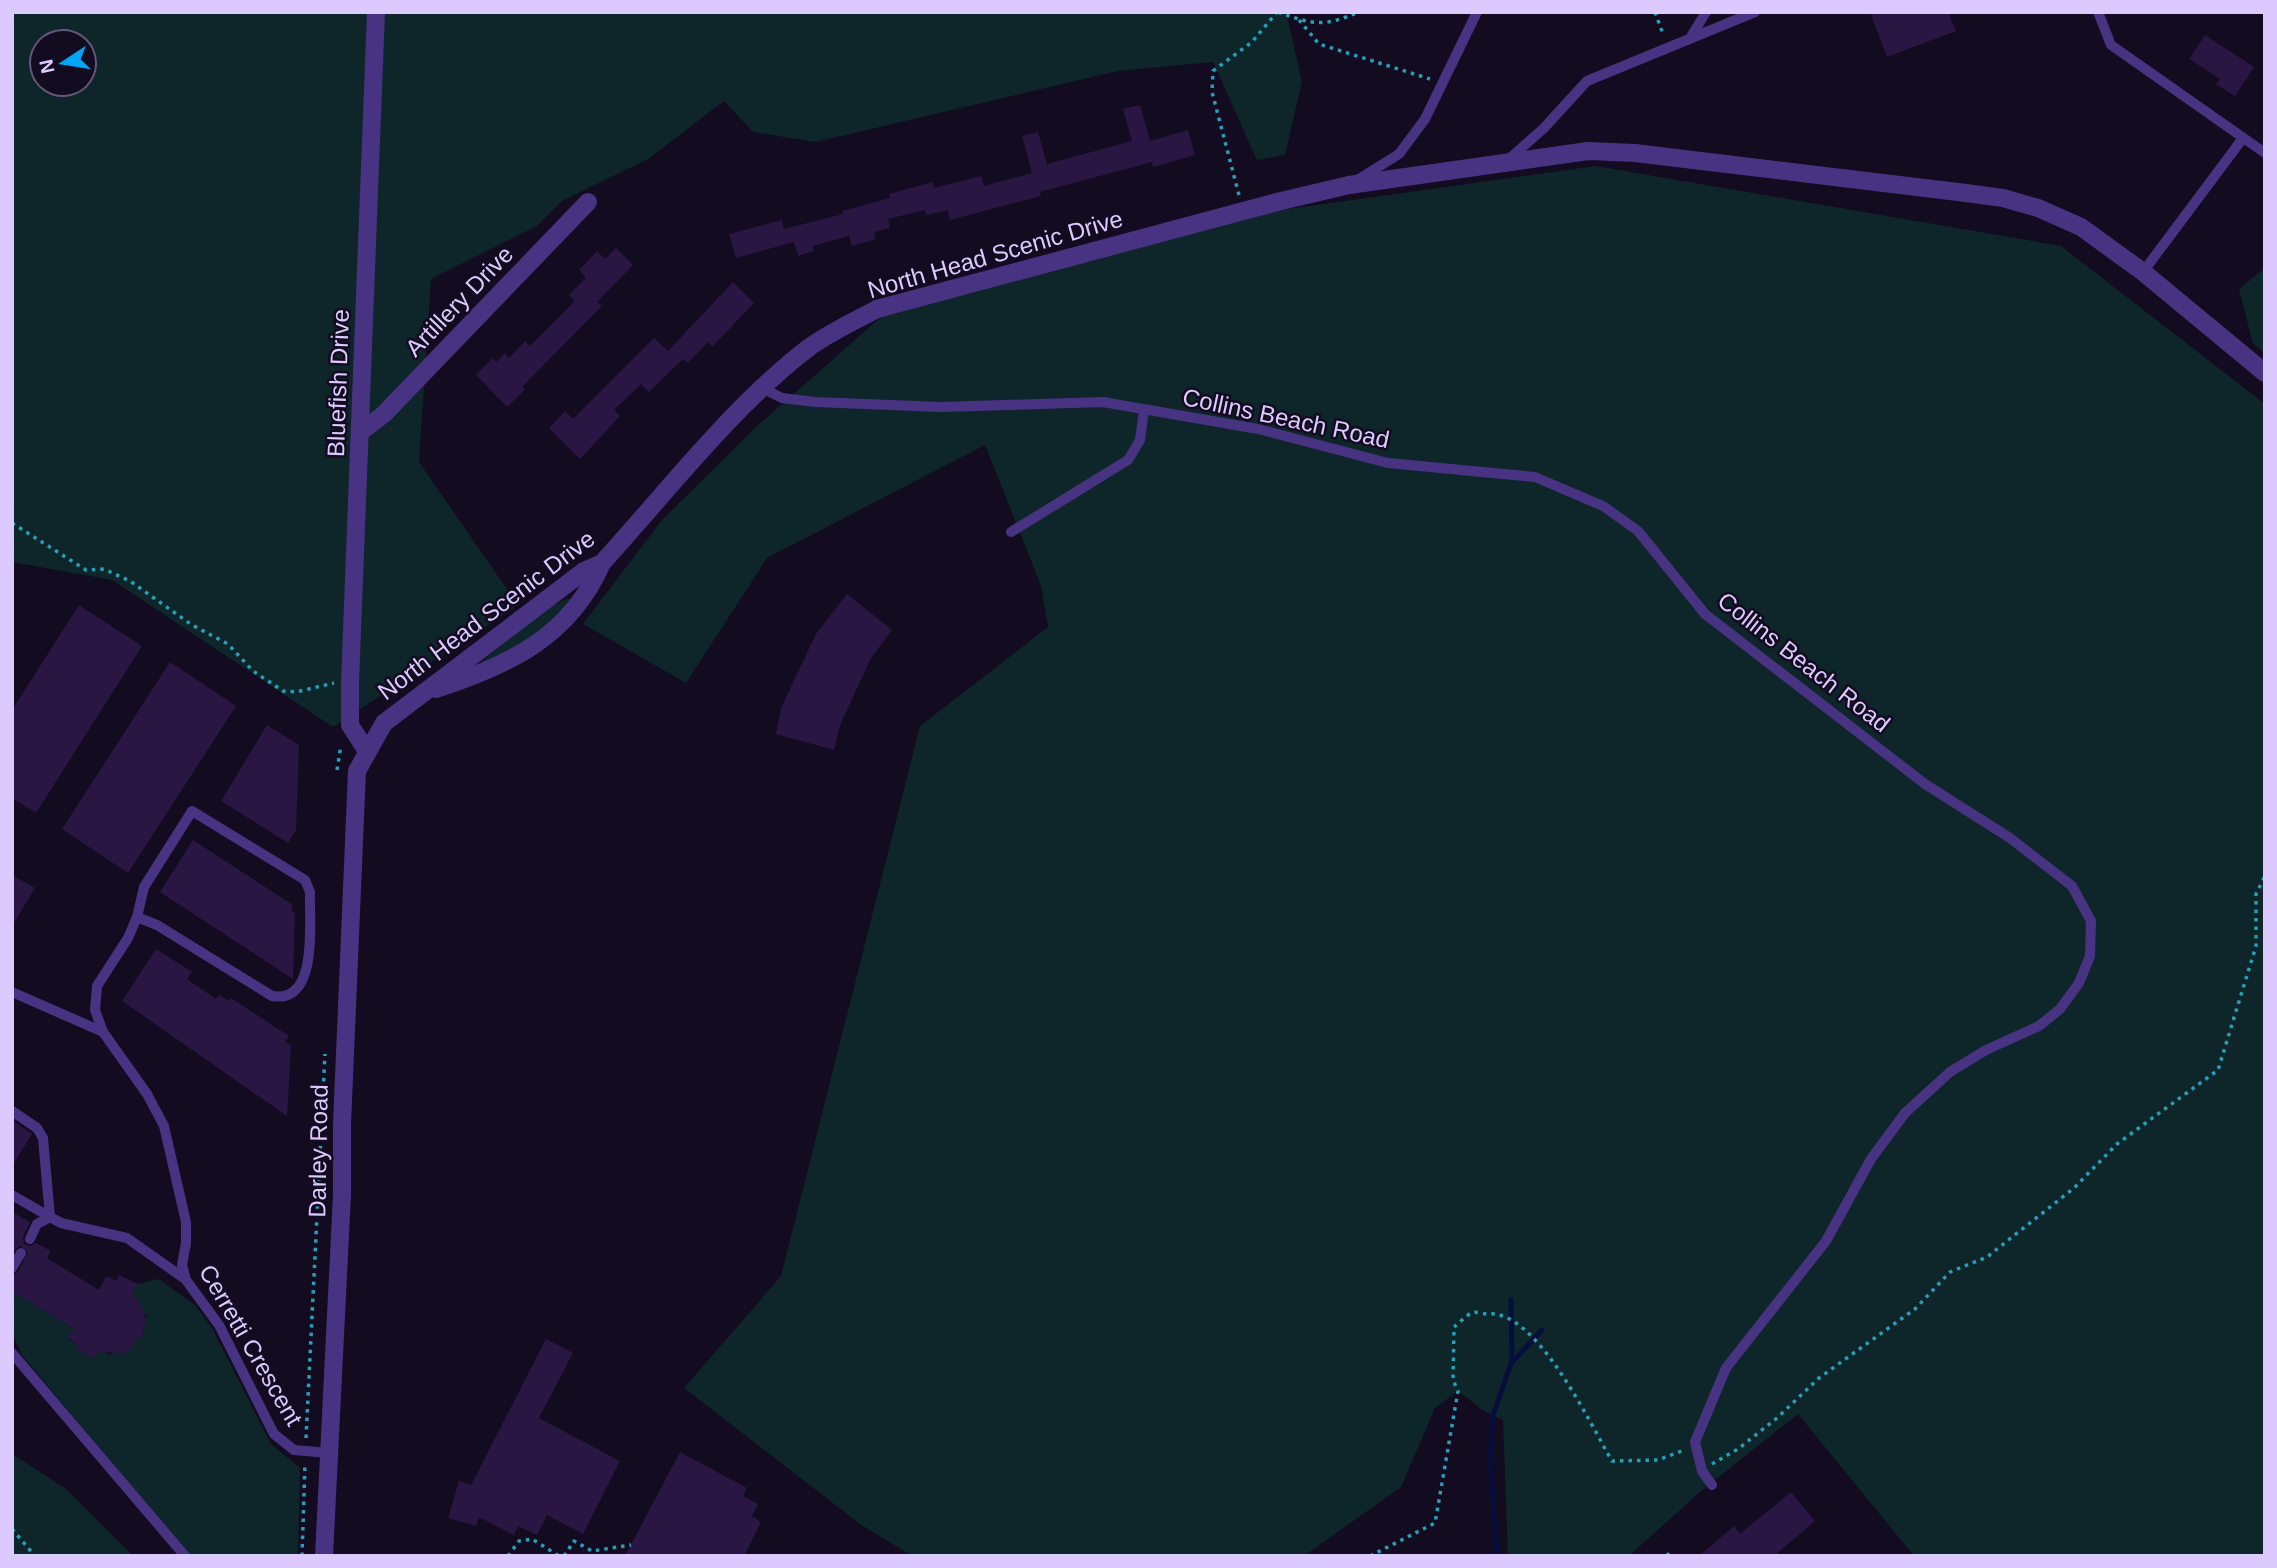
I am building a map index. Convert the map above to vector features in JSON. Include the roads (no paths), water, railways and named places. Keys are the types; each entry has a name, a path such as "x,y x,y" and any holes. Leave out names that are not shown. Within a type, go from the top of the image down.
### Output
{"street":[{"name":"Bluefish Drive","path":"366,750 350,726 350,682 362,431 372,60 376,12"},
{"name":"North Head Scenic Drive","path":"366,750 384,723 427,692 468,656 584,571 603,563 762,388 812,346 877,309 1280,201 1349,186 1588,151 1635,153 2003,198 2038,208 2081,227 2143,272 2265,373"},
{"name":"Artillery Drive","path":"362,431 384,414 588,202"},
{"path":"427,692 505,664 533,649 572,612 593,584 603,563"},
{"name":"Darley Road","path":"324,1556 342,1195 342,1124 357,771 366,750"}],"lane":[{"path":"1349,186 1399,154 1425,118 1477,12"},
{"path":"1692,36 1706,12"},
{"path":"1504,164 1544,128 1587,81 1755,12"},
{"path":"2098,12 2111,45 2265,153"},
{"path":"2143,272 2242,138"},
{"name":"Collins Beach Road","path":"762,388 782,398 815,402 941,407 1103,402 1258,429 1388,463 1535,477 1602,506 1638,531 1705,614 1925,784 2010,838 2072,886 2091,921 2090,956 2079,983 2060,1009 2039,1026 1986,1050 1950,1072 1905,1113 1871,1159 1826,1241 1726,1368 1695,1442 1702,1471 1712,1485"},
{"path":"1011,532 1128,460 1140,440 1144,410"},
{"name":"Cerretti Crescent","path":"137,917 157,925 272,996 284,998 295,993 306,975 310,892 304,880 197,812 187,814 144,887 137,917 128,937 97,986 95,1010 103,1032 147,1094 163,1126 186,1222 186,1243 181,1265 186,1280 219,1325 274,1434 294,1450 329,1453"},
{"path":"12,992 30,997 103,1032"},
{"path":"12,1111 37,1128 43,1138 50,1217"},
{"path":"12,1195 61,1223 127,1238 186,1280"},
{"path":"30,1239 37,1224 50,1217"},
{"path":"12,1268 21,1253"},
{"path":"12,1353 185,1556"}],"waterway":[{"path":"1497,1556 1490,1457 1493,1415 1512,1361 1511,1300"},
{"path":"1513,1361 1542,1330"}]}
